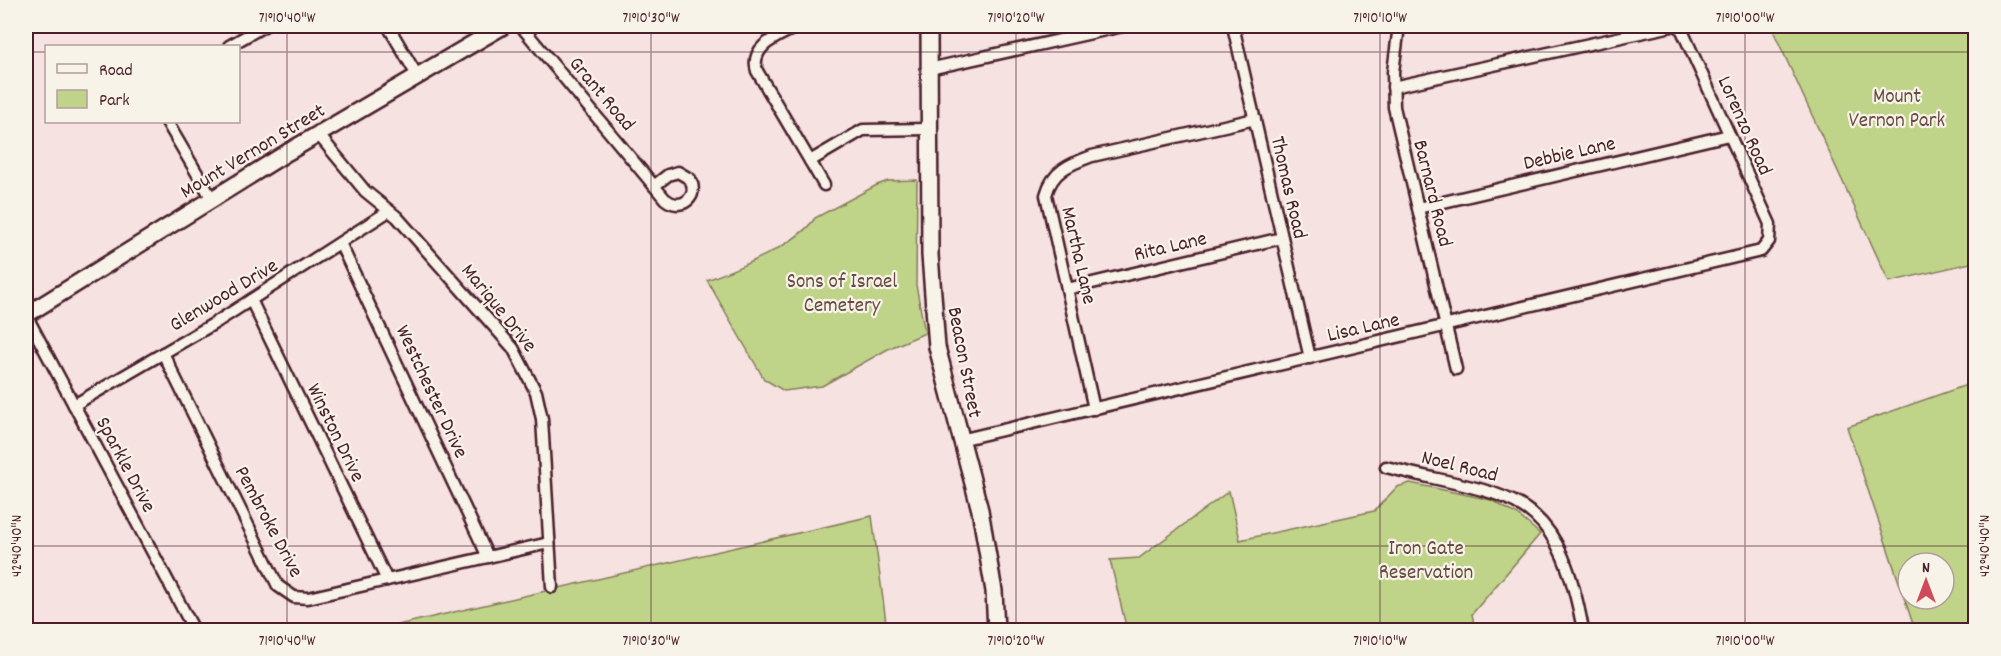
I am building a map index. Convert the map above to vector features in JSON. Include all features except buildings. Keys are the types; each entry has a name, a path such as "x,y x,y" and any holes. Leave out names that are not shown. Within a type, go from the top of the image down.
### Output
{"main road":[{"name":"Mount Vernon Street","path":"26,315 318,134 503,26"},
{"name":"Beacon Street","path":"929,26 930,255 937,347 980,510 994,591 996,630"}],"street":[{"path":"231,45 264,26"},
{"path":"388,26 418,77"},
{"name":"Grant Road","path":"521,26 654,186"},
{"path":"798,26 763,45 758,51 755,63 757,71 824,185"},
{"path":"929,69 1123,26"},
{"name":"Thomas Road","path":"1233,26 1310,358"},
{"name":"Barnard Road","path":"1399,26 1393,87 1394,107 1456,369"},
{"path":"1393,87 1672,26"},
{"name":"Lorenzo Road","path":"1680,26 1770,224 1769,241"},
{"name":"Martha Lane","path":"1094,409 1046,195 1053,177 1073,163 1092,156 1254,119"},
{"path":"168,123 212,199"},
{"path":"810,161 863,130 930,129"},
{"name":"Marique Drive","path":"318,134 365,191 389,211 513,348 527,372 536,392 542,419 552,587"},
{"name":"Debbie Lane","path":"1418,208 1729,135"},
{"name":"Glenwood Drive","path":"74,405 251,300 389,211"},
{"name":"Rita Lane","path":"1067,289 1282,238"},
{"name":"Lisa Lane","path":"960,440 1753,255 1761,251 1769,241"},
{"name":"Westchester Drive","path":"340,243 488,557"},
{"name":"Winston Drive","path":"251,300 387,580"},
{"name":"Sparkle Drive","path":"26,315 194,630"},
{"name":"Pembroke Drive","path":"163,353 282,590 294,597 308,598 549,543"},
{"name":"Noel Road","path":"1386,467 1485,488 1516,501 1540,519 1558,543 1578,603 1583,630"}],"green space":[{"name":"Mount Vernon Park","path":"1771,26 1975,26 1975,262 1889,282"},
{"name":"Sons of Israel Cemetery","path":"917,180 916,285 925,333 888,349 822,386 784,391 764,379 707,280 781,247 815,218 877,185 888,181"},
{"path":"1975,382 1975,630 1915,630 1909,611 1956,611 1956,551 1896,551 1896,573 1847,427"},
{"name":"Iron Gate Reservation","path":"1410,483 1491,500 1518,515 1540,534 1472,614 1475,630 1127,630 1110,560 1139,558 1229,491 1240,540 1374,511 1397,487"},
{"path":"872,516 887,630 376,630"}]}
